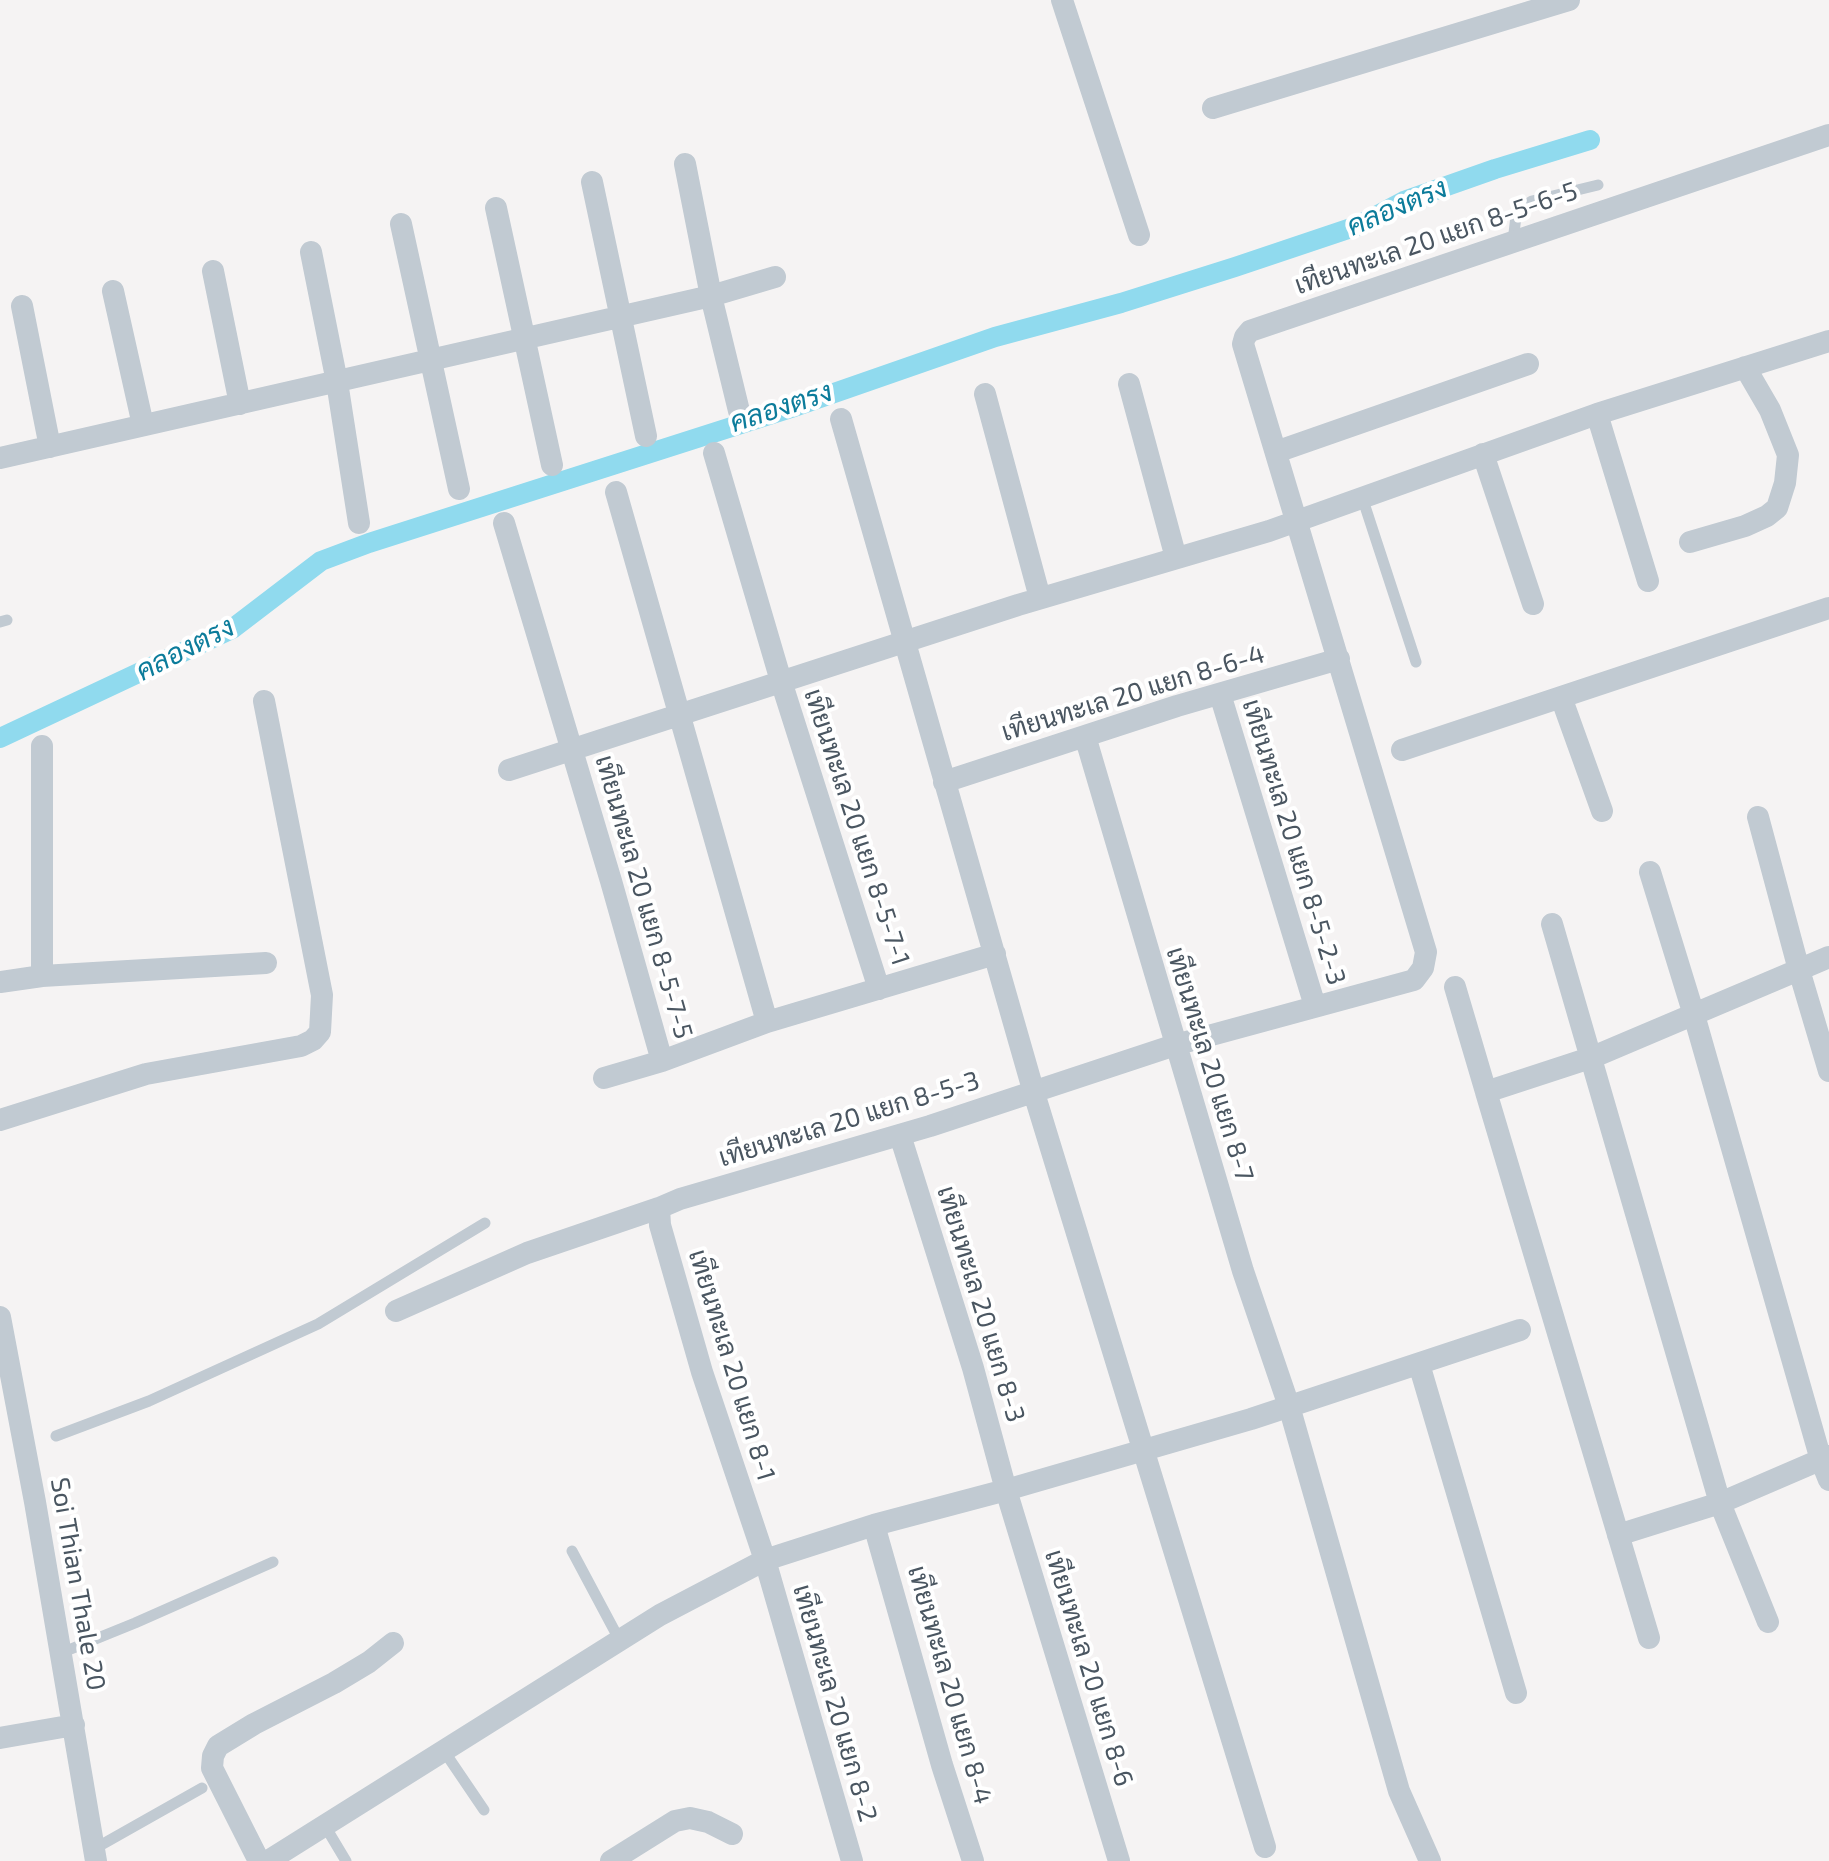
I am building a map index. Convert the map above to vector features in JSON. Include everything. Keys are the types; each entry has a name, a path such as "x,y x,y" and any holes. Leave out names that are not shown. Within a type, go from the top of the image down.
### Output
{"street":[{"path":"1062,0 1139,235"},
{"path":"1213,108 1569,0"},
{"name":"เทียนทะเล 20 แยก 8-5-6-5","path":"1315,1006 1414,980 1423,968 1426,952 1243,344 1245,337 1250,331 1829,135"},
{"path":"685,164 711,296 739,411"},
{"path":"592,182 646,436"},
{"path":"496,208 552,465"},
{"path":"401,224 459,489"},
{"path":"311,252 337,382 359,523"},
{"path":"213,271 240,404"},
{"path":"0,458 711,296 775,277"},
{"path":"113,291 143,425"},
{"path":"22,306 50,447"},
{"path":"509,770 1040,598 1297,520 1597,414 1829,341"},
{"path":"1276,452 1528,364"},
{"path":"1690,542 1745,526 1767,516 1777,508 1785,483 1788,455 1770,410 1745,367"},
{"path":"1129,384 1176,558"},
{"path":"985,394 1040,598"},
{"path":"1597,414 1648,581"},
{"path":"841,419 1034,1093 1265,1847"},
{"name":"เทียนทะเล 20 แยก 8-5-7-1","path":"714,453 781,681 879,989"},
{"path":"1483,454 1533,604"},
{"path":"616,492 767,1022"},
{"name":"เทียนทะเล 20 แยก 8-5-7-5","path":"504,523 662,1061"},
{"path":"1402,750 1829,608"},
{"name":"เทียนทะเล 20 แยก 8-6-4","path":"944,782 1339,659"},
{"name":"เทียนทะเล 20 แยก 8-5-2-3","path":"1220,694 1315,1006"},
{"path":"1561,697 1602,811"},
{"path":"0,1120 146,1074 301,1046 320,1032 322,995 264,701"},
{"name":"เทียนทะเล 20 แยก 8-7","path":"1085,736 1243,1271 1289,1406 1399,1791 1430,1861"},
{"path":"42,746 42,976"},
{"path":"1758,817 1829,1071"},
{"path":"1618,1535 1826,1465 1650,872"},
{"path":"1552,924 1720,1503 1768,1622"},
{"path":"604,1078 662,1061 767,1022 995,954"},
{"path":"1486,1092 1593,1057 1829,957"},
{"path":"0,982 42,976 266,963"},
{"path":"1455,987 1649,1638"},
{"name":"เทียนทะเล 20 แยก 8-5-3","path":"396,1311 527,1253 669,1203 900,1135 1175,1045 1315,1006"},
{"name":"เทียนทะเล 20 แยก 8-3","path":"900,1135 973,1368 1006,1490"},
{"name":"เทียนทะเล 20 แยก 8-1","path":"669,1203 660,1225 702,1372 765,1560"},
{"name":"Soi Thian Thale 20","path":"0,1317 29,1446 95,1855"},
{"path":"268,1861 660,1615 765,1560 874,1525 1006,1490 1289,1406 1520,1330"},
{"path":"1419,1364 1516,1693"},
{"name":"เทียนทะเล 20 แยก 8-6","path":"1006,1490 1119,1861"},
{"name":"เทียนทะเล 20 แยก 8-4","path":"874,1525 942,1765 973,1861"},
{"name":"เทียนทะเล 20 แยก 8-2","path":"765,1560 852,1861"},
{"path":"259,1861 212,1768 218,1746 334,1683 393,1643"},
{"path":"0,1738 74,1725"},
{"path":"611,1861 675,1821 690,1818 708,1822 732,1834"}],"lane":[{"path":"1513,242 1516,216 1522,207 1532,201 1598,185"},
{"path":"1362,497 1416,662"},
{"path":"56,1436 149,1401 318,1324 485,1223"},
{"path":"572,1551 620,1641"},
{"path":"61,1653 273,1562"},
{"path":"444,1751 484,1810"},
{"path":"95,1855 202,1788"},
{"path":"325,1826 346,1861"}],"waterway":[{"name":"คลองตรง","path":"0,738 232,629 321,561 791,408 995,337 1121,303 1235,267 1357,226 1404,201 1590,140"}]}
